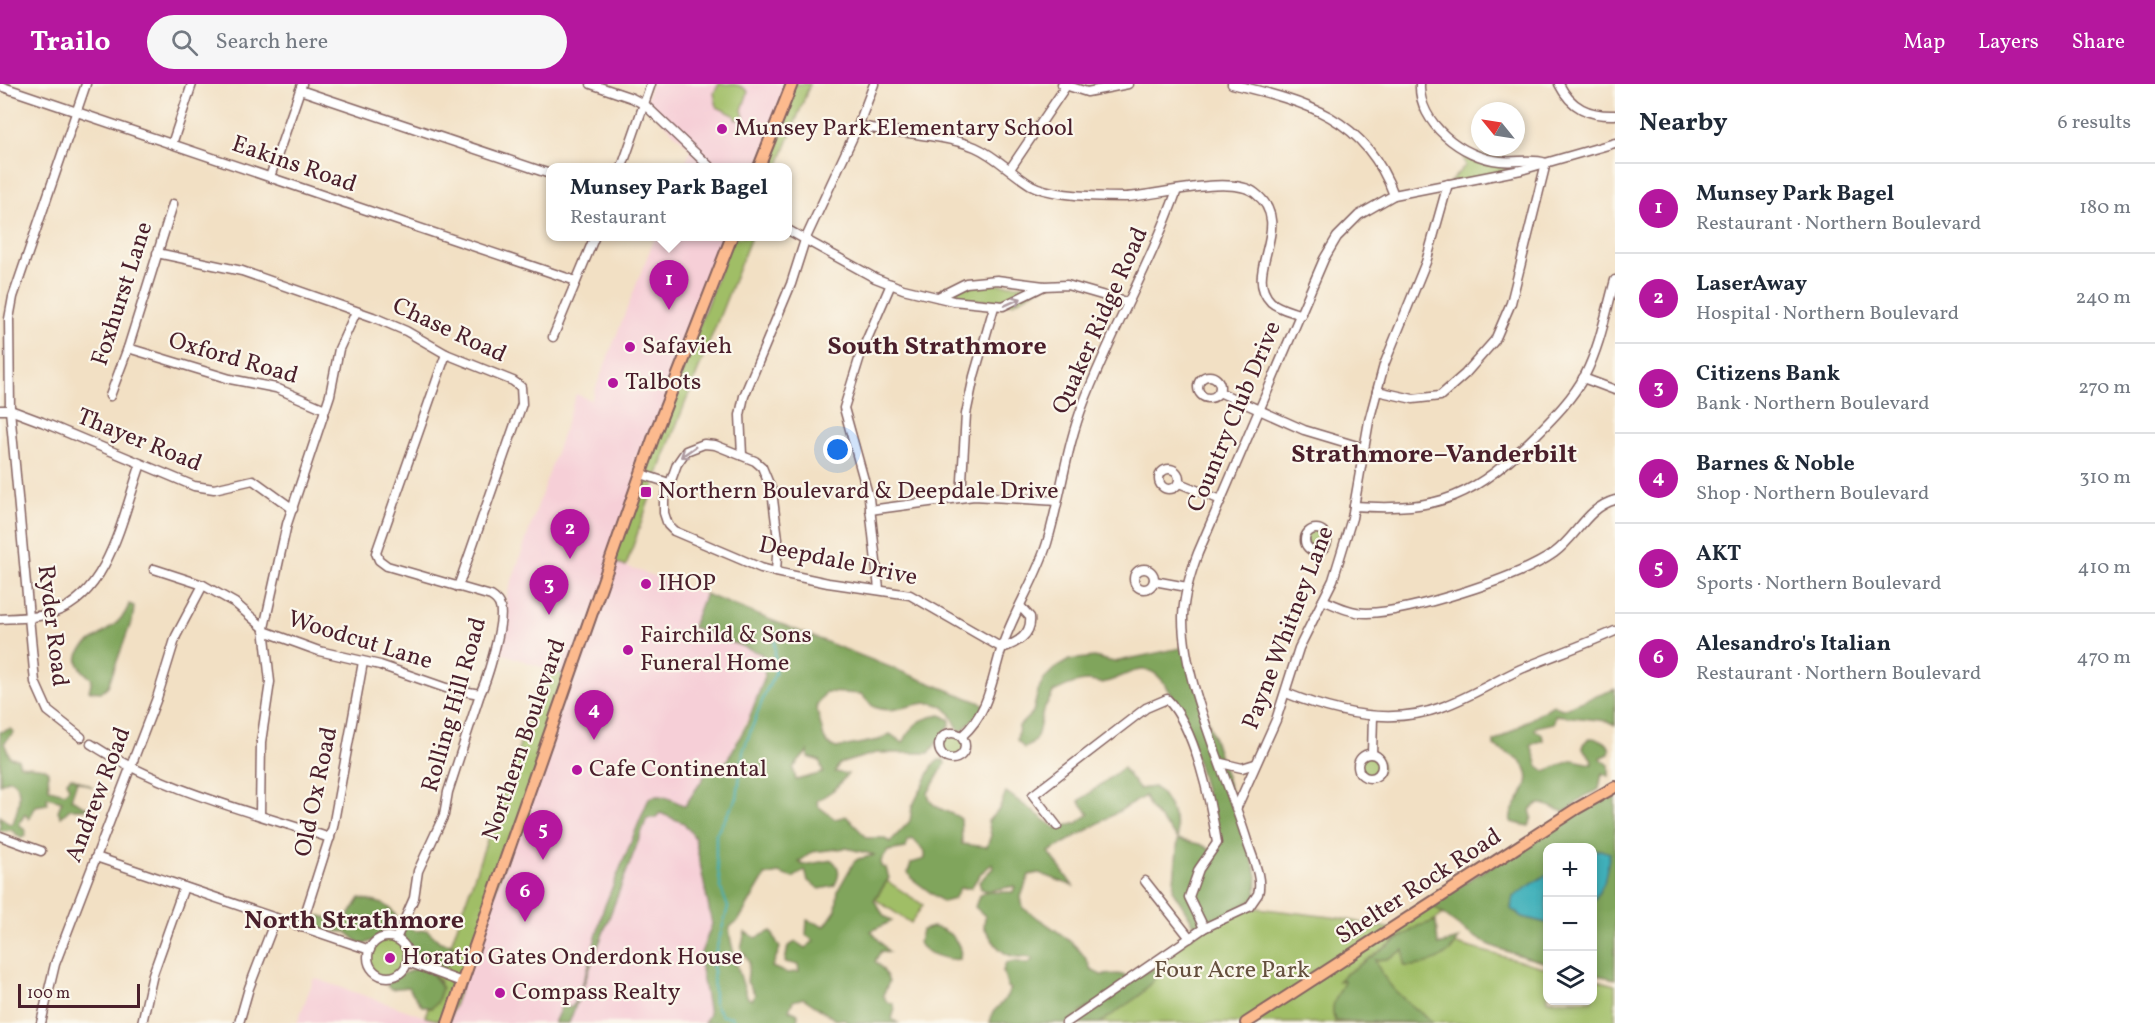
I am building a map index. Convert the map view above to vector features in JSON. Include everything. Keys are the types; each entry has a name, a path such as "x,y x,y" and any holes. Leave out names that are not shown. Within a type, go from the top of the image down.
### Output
{"main road":[{"path":"761,163 792,84"},
{"name":"Northern Boulevard","path":"448,1023 641,474 730,241"},
{"name":"Shelter Rock Road","path":"1246,1023 1576,809 1615,787"}],"street":[{"name":"Ryder Road","path":"81,737 53,717 42,702 34,677 10,410 10,309 86,84"},
{"path":"172,144 192,84"},
{"path":"591,84 632,98 645,105 705,163"},
{"path":"624,163 651,84"},
{"path":"776,572 778,539 772,491 760,465 742,455 742,405 791,284 806,240 858,126 874,84"},
{"path":"1010,169 1064,85 1087,92 1128,84"},
{"path":"1232,84 1299,102 1342,123 1367,146 1378,160 1394,195"},
{"path":"1377,391 1413,399 1442,395 1465,374 1495,340 1511,303 1546,163 1532,160 1488,159 1462,147 1446,135 1429,117 1421,99 1420,84"},
{"path":"1559,84 1578,108 1590,114 1615,115"},
{"name":"Eakins Road","path":"0,86 576,281"},
{"path":"270,177 301,87 546,173"},
{"path":"858,126 958,142 988,154 1031,185 1050,191 1126,197 1177,190 1238,186 1250,190 1260,197 1269,214 1272,229 1272,240 1262,273 1263,290 1275,305 1300,315"},
{"name":"Country Club Drive","path":"1204,928 1254,902 1260,887 1237,807 1188,659 1183,617 1187,587 1221,500 1324,259 1337,237 1359,215 1394,195 1546,163 1615,143"},
{"name":"Payne Whitney Lane","path":"1237,807 1272,730 1299,648 1323,600 1343,549 1377,391 1391,347 1426,262 1448,184"},
{"name":"Quaker Ridge Road","path":"962,736 983,712 995,681 1002,648 1043,555 1074,430 1126,303 1159,240 1177,190"},
{"name":"Foxhurst Lane","path":"110,396 128,348 172,204"},
{"path":"792,232 891,285 938,297 994,307 1013,303 1044,286"},
{"path":"553,337 593,241"},
{"name":"Chase Road","path":"157,253 242,271 356,312 406,331 446,354 513,381 521,387 523,394 458,587"},
{"path":"938,297 949,289 979,281 997,280 1044,286 1067,285 1126,303"},
{"path":"1354,506 1393,509 1418,506 1481,484 1505,466 1547,424 1583,378 1599,340 1615,280"},
{"path":"879,589 863,470 846,419 844,403 861,353 891,285"},
{"path":"961,497 966,414 974,376 994,307"},
{"path":"260,815 261,742 270,682 264,629 280,552 292,509 325,409 337,355 356,312"},
{"name":"Oxford Road","path":"128,348 230,379 269,386 325,409"},
{"name":"Rolling Hill Road","path":"396,939 414,898 418,871 444,815 448,792 480,694 489,675 501,608 491,596 387,566 376,553 446,354"},
{"path":"1583,378 1615,390"},
{"path":"1219,392 1304,430 1364,448"},
{"name":"Thayer Road","path":"0,410 10,410 183,482 221,489 245,480 254,480 292,509"},
{"name":"Deepdale Drive","path":"742,455 715,445 694,447 680,457 669,483 664,513 668,525 674,531 725,554 776,572 828,584 879,589 920,599 1002,648"},
{"path":"0,619 62,609 82,597 92,587 107,557 141,464"},
{"path":"641,474 669,483"},
{"path":"1179,483 1221,500"},
{"path":"870,510 961,497 1057,501"},
{"path":"1323,600 1365,613 1449,597 1545,559 1566,543 1594,510 1615,500"},
{"path":"1327,543 1343,549"},
{"name":"Woodcut Lane","path":"154,570 203,585 235,603 264,629 319,651 380,665 446,688 480,694"},
{"path":"1154,580 1187,587"},
{"name":"Andrew Road","path":"41,1023 55,964 157,698 176,636 203,585"},
{"path":"1002,648 1020,640 1029,629 1030,617 1020,606"},
{"path":"1286,693 1315,705 1373,716 1406,715 1441,707 1522,669 1615,631"},
{"name":"Old Ox Road","path":"301,927 330,838 363,662"},
{"path":"1057,826 1033,795 1146,708 1167,699 1179,712 1199,762 1214,823 1217,843 1199,869 1189,897 1190,905 1204,928 1066,1023"},
{"path":"1372,754 1373,716"},
{"path":"91,744 130,767 180,788 330,838"},
{"path":"1221,764 1242,768 1255,764"},
{"path":"0,836 41,851"},
{"path":"96,857 370,950"},
{"path":"1145,881 1190,938"},
{"path":"142,1023 153,974 184,887"},
{"path":"239,1023 251,982 276,918"},
{"path":"384,938 396,939 408,951 408,962 401,973 382,977 376,974 369,963 370,950 384,938"},
{"path":"408,962 462,982"}],"shaded area":[{"name":"Munsey Park Elementary School","path":"651,84 792,84 761,163 685,163 691,149 645,105"},
{"path":"653,241 731,241 611,561 705,594 692,627 762,654 766,666 756,702 723,768 706,772 688,803 684,806 680,804 695,825 715,925 699,958 709,1014 704,1023 448,1023 569,677 496,651 507,616 506,598 576,394 591,400"},
{"path":"314,978 443,1023 297,1023"}],"green space":[{"path":"719,84 732,84 746,89 748,92 742,110 744,117 736,120 734,115 717,107 714,93"},
{"path":"792,84 810,84 780,163 761,163"},
{"path":"1462,147 1471,152 1471,156 1546,163 1448,184 1465,166"},
{"path":"731,241 749,241 667,449 626,566 611,561"},
{"path":"966,283 1044,286 1013,303 938,297"},
{"path":"1316,529 1324,532 1327,540 1324,548 1316,551 1308,548 1305,540 1308,532"},
{"path":"705,594 986,705 961,732 949,712 938,704 929,703 883,710 872,706 861,694 826,692 816,706 824,738 828,744 836,748 879,740 890,734 903,743 913,727 922,720 941,715 950,720 950,725 929,753 876,753 839,764 835,772 848,774 835,789 817,801 818,806 835,819 846,816 867,838 883,838 890,842 910,821 912,807 933,765 939,760 944,760 945,764 928,793 929,799 936,806 961,819 962,844 987,847 991,835 988,821 999,809 1006,792 1056,828 1077,823 1089,814 1079,801 1123,768 1139,789 1154,787 1164,797 1171,810 1178,839 1150,808 1145,796 1049,852 1073,886 1039,873 1029,875 1021,897 1023,908 1072,943 1081,952 1091,970 1101,975 1118,974 1132,977 1167,965 1139,996 1100,1023 1075,1023 1094,1003 1066,1023 990,1023 992,1013 1011,989 1008,987 1003,971 1006,963 1015,961 1028,964 1033,959 1012,956 1002,951 984,927 985,916 975,907 979,896 984,892 1013,892 1015,886 988,891 981,889 979,882 993,868 992,864 980,874 971,888 960,888 954,899 943,902 911,878 908,872 911,863 925,859 925,852 913,839 908,841 906,848 888,851 881,861 881,867 886,868 889,878 874,900 884,916 892,921 871,931 889,952 881,951 875,961 884,970 888,979 889,982 883,995 887,1002 893,1004 895,1009 892,1019 898,1023 848,1023 844,1019 836,1020 803,998 793,1001 789,1010 798,1014 797,1023 704,1023 709,1014 699,958 712,924 695,838 684,823 660,813 655,818 647,818 569,1023 554,1023 562,1005 569,1008 573,1006 587,972 603,910 649,798 659,796 685,806 704,777 706,766 715,770 723,768 747,724 765,676 762,654 692,627","holes":["808,751 808,757 820,761 823,773 796,780 793,768","846,848 875,855 854,862 838,890 836,910 825,926 807,920 806,935 814,941 805,948 796,942 788,946 785,962 798,965 799,972 786,973 772,967 780,948 771,931 756,938 745,932 741,948 749,962 747,982 755,994 752,1000 748,998 733,950 730,927 739,920 765,876 778,873 793,878 805,870 808,881 820,889 834,886 839,872 832,860 803,865 799,862 812,852"]},
{"path":"129,604 134,606 133,617 108,686 101,692 89,691 92,679 80,667 78,658 90,642 123,616"},
{"path":"1185,647 1257,875 1256,898 1199,932 1173,891 1178,839 1199,844 1209,850 1217,843 1202,777 1184,722 1162,680 1150,671 1138,670 1102,683 1084,681 1066,686 1053,692 1044,709 1038,735 1033,743 1024,748 1017,740 1019,726 1033,712 1038,691 1044,679 1054,669 1069,660 1094,657 1114,662"},
{"path":"546,669 570,677 448,1023 425,1017 428,1008 431,1008 440,982 431,971 448,964 452,956 454,946 451,944"},
{"path":"1615,689 1615,725 1607,721 1555,715 1554,723 1536,727 1535,730 1542,734 1543,740 1531,745 1538,766 1545,771 1573,760 1592,764 1591,758 1583,749 1583,744 1589,738 1604,742 1609,746 1609,754 1600,758 1609,765 1609,776 1602,773 1599,789 1564,811 1543,804 1534,806 1530,810 1532,817 1529,826 1511,822 1513,809 1526,788 1527,771 1519,760 1494,746 1494,742 1553,705 1562,709"},
{"path":"10,729 14,732 4,743 10,757 18,759 20,765 45,768 48,772 49,789 65,793 69,788 67,781 71,777 93,787 77,781 71,799 90,809 70,809 61,817 58,811 62,801 47,797 48,804 36,806 29,819 25,814 19,824 26,831 21,838 11,830 0,831 0,816 9,824 13,823 19,798 15,782 10,779 0,784 0,732"},
{"path":"952,733 962,736 965,746 962,756 952,759 942,756 939,746 942,736"},
{"path":"1370,754 1379,757 1382,766 1379,775 1370,778 1361,775 1358,766 1361,757"},
{"path":"1615,787 1615,979 1597,975 1597,895 1604,883 1609,853 1597,850 1597,843 1543,843 1543,877 1513,897 1511,909 1522,917 1543,922 1543,962 1498,948 1473,936 1431,904"},
{"path":"887,881 923,905 911,923 875,899"},
{"path":"360,898 383,904 391,909 398,919 392,930 362,945 346,932 321,931 306,923 309,917 321,916 345,922"},
{"name":"Four Acre Park","path":"1431,904 1443,914 1392,942 1450,952 1456,944 1543,967 1543,1005 1597,1005 1597,980 1615,985 1615,1023 1066,1023 1204,928 1249,907 1339,918 1391,929"},
{"path":"1436,921 1438,945 1459,939 1443,957 1420,965 1404,966 1404,950 1387,959 1375,960 1393,988 1433,1023 1335,1021 1334,1004 1344,980 1338,981 1344,975 1418,926"},
{"path":"409,927 415,931 427,930 440,942 451,944 455,949 447,967 431,972 442,988 437,1003 431,1008 422,1006 408,987 391,989 387,986 390,980 416,968 401,938 403,928"},
{"path":"932,927 943,930 953,937 961,953 960,959 938,956 922,947 919,943 922,930"},
{"path":"388,937 402,943 408,957 402,971 388,977 374,971 368,957 374,943"}],"water":[{"path":"1597,850 1610,853 1604,883 1597,895"},
{"path":"1543,877 1543,922 1522,917 1511,909 1513,897"}],"waterway":[{"path":"735,1023 732,1017 722,1016 714,1003 713,961 728,907 721,889 716,857 716,834 737,798 743,751 775,674 775,637"}],"place":[{"name":"Munsey Park Elementary School","path":"722,129"},
{"name":"Munsey Park Bagel","path":"669,310"},
{"name":"Safavieh","path":"630,347"},
{"name":"Talbots","path":"613,383"},
{"name":"Northern Boulevard & Deepdale Drive","path":"646,492"},
{"name":"LaserAway","path":"570,559"},
{"name":"IHOP","path":"646,584"},
{"name":"Citizens Bank","path":"549,615"},
{"name":"Fairchild & Sons Funeral Home","path":"628,650"},
{"name":"Barnes & Noble","path":"594,740"},
{"name":"Cafe Continental","path":"577,770"},
{"name":"AKT","path":"543,860"},
{"name":"Alesandro's Italian","path":"525,922"},
{"name":"Horatio Gates Onderdonk House","path":"390,958"},
{"name":"Compass Realty","path":"500,993"}],"district":[{"name":"South Strathmore","path":"937,347"},
{"name":"Strathmore–Vanderbilt","path":"1434,455"},
{"name":"North Strathmore","path":"354,921"}]}
